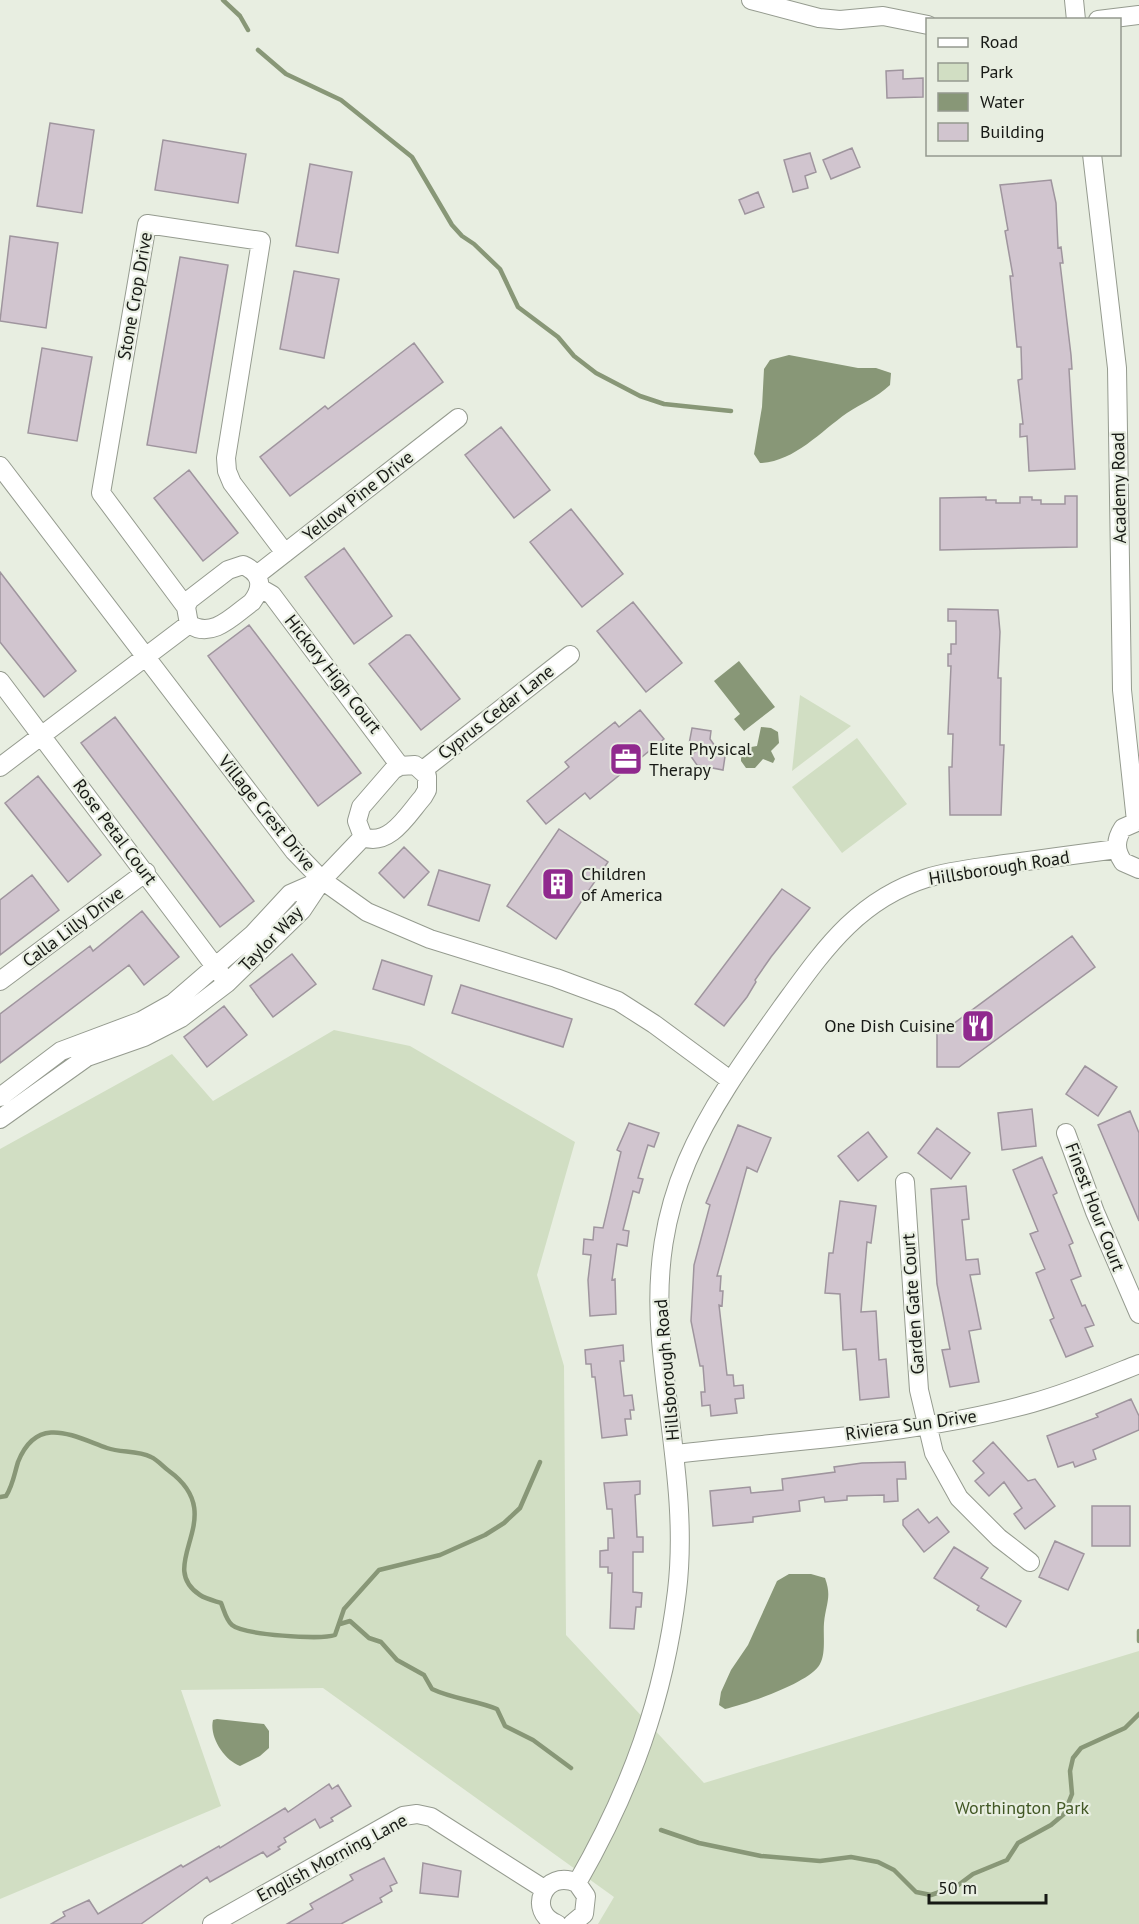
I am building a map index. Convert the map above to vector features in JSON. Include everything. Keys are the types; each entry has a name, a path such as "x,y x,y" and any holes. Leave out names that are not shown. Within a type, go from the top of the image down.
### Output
{"street":[{"path":"751,0 819,18 840,20 883,16 926,25"},
{"path":"1074,0 1076,18"},
{"path":"1114,18 1139,15"},
{"name":"Academy Road","path":"1092,156 1117,368 1122,690 1138,821"},
{"name":"Stone Crop Drive","path":"188,615 101,493 147,224 261,241 226,458 227,471 232,483 285,553"},
{"name":"Yellow Pine Drive","path":"188,615 203,630 218,627 252,602 259,581 285,553 458,418"},
{"name":"Village Crest Drive","path":"0,466 294,851 322,880 343,897 396,927 618,1001 654,1024 730,1080"},
{"path":"0,767 146,658 188,615 194,595 235,566 243,565 259,581"},
{"name":"Hickory High Court","path":"259,581 272,595 400,766"},
{"name":"Cyprus Cedar Lane","path":"423,770 570,655"},
{"name":"Rose Petal Court","path":"0,681 146,872 227,983"},
{"name":"Cyprus Cedar Lane","path":"363,837 370,840 385,837 417,804 427,790 428,783 423,770 415,765 400,766"},
{"path":"322,880 363,837 357,821 361,807 400,766"},
{"path":"1138,821 1123,828 1117,842 1117,849 1123,862 1139,869"},
{"name":"Hillsborough Road","path":"577,1883 618,1808 638,1762 668,1656 677,1588 680,1541 675,1454 659,1310 666,1229 676,1188 689,1154 730,1080 835,937 854,917 889,894 926,878 959,870 1117,849"},
{"name":"Calla Lilly Drive","path":"0,981 146,872"},
{"name":"Taylor Way","path":"0,1097 61,1052 141,1021 173,1003 253,934 290,894 322,880"},
{"name":"Taylor Way","path":"0,1119 87,1057 144,1037 181,1018 227,983 302,910 322,880"},
{"name":"Finest Hour Court","path":"1066,1133 1107,1241 1139,1314"},
{"name":"Garden Gate Court","path":"905,1182 920,1390 926,1426 934,1453 959,1498 999,1538 1030,1562"},
{"name":"Riviera Sun Drive","path":"675,1454 926,1426 1032,1403 1087,1386 1139,1364"},
{"name":"English Morning Lane","path":"212,1924 403,1816 417,1814 431,1817 544,1889"},
{"path":"553,1923 545,1916 541,1906 544,1889 552,1882 562,1879 577,1883 583,1889 587,1904 584,1914 572,1924"}],"green space":[{"path":"800,695 851,726 792,771"},
{"path":"857,738 907,804 842,853 792,787"},
{"name":"Worthington Park","path":"334,1030 410,1046 575,1142 537,1275 564,1366 566,1635 704,1783 1139,1651 1139,1924 598,1924 614,1897 323,1688 181,1690 221,1806 0,1899 0,1149 172,1054 213,1101"}],"water":[{"path":"789,355 858,368 876,368 891,373 890,385 847,413 795,452 760,463 754,454 762,407 764,369 770,360"},
{"path":"739,661 775,707 744,731 734,719 740,714 714,681"},
{"path":"761,727 771,728 778,732 779,743 771,751 775,759 773,763 763,759 755,768 746,768 741,761 741,750 748,745 757,746"},
{"path":"789,1574 811,1574 825,1578 828,1595 823,1655 820,1664 814,1671 791,1685 762,1698 725,1709 719,1705 721,1692 731,1670 748,1645 777,1581"},
{"path":"213,1720 264,1724 269,1731 269,1748 260,1756 240,1766 234,1763 223,1753 213,1734"}],"building":[{"path":"903,70 903,79 923,78 923,97 887,98 886,71"},
{"path":"50,123 94,130 82,213 37,206"},
{"path":"163,140 246,154 238,203 155,190"},
{"path":"852,148 860,167 831,179 823,160"},
{"path":"810,153 816,172 805,176 808,188 793,192 784,160"},
{"path":"310,164 352,172 338,253 296,246"},
{"path":"1051,180 1056,203 1058,248 1061,247 1063,263 1060,263 1071,355 1072,369 1069,369 1075,469 1029,471 1027,436 1020,437 1020,424 1023,424 1018,380 1022,379 1021,347 1017,347 1010,276 1013,276 1000,185"},
{"path":"758,192 764,207 745,214 739,200"},
{"path":"10,236 58,243 46,328 0,321"},
{"path":"180,257 228,265 196,453 147,445"},
{"path":"294,271 339,279 324,358 280,349"},
{"path":"414,343 443,382 290,496 260,457 325,406 328,409"},
{"path":"42,348 92,357 77,441 28,433"},
{"path":"501,427 550,490 514,518 465,455"},
{"path":"189,470 238,533 203,561 154,498"},
{"path":"1065,496 1077,496 1077,547 940,550 940,498 986,497 986,500 996,500 996,503 1020,503 1020,497 1032,497 1032,500 1041,500 1041,504 1065,504"},
{"path":"571,509 623,574 582,607 530,542"},
{"path":"344,548 392,616 354,644 305,577"},
{"path":"0,572 76,671 44,697 0,642"},
{"path":"633,602 682,663 646,692 597,631"},
{"path":"948,609 998,610 1000,632 998,678 1001,678 1000,745 1004,745 1001,815 950,815 949,767 952,767 953,734 948,734 951,666 948,666 948,654 951,654 951,644 956,644 956,621 948,621"},
{"path":"249,625 361,773 318,806 208,656"},
{"path":"406,635 410,635 460,699 421,730 369,664"},
{"path":"640,710 664,739 590,799 585,793 546,824 527,801 569,767 565,762 615,722 619,727"},
{"path":"115,717 254,901 220,927 81,743"},
{"path":"692,728 711,731 710,739 717,749 726,750 723,770 697,765 690,755 695,752 689,744"},
{"path":"38,776 101,855 68,882 5,803"},
{"name":"Children of America","path":"559,829 608,862 556,939 507,906"},
{"path":"404,847 429,872 404,898 379,873"},
{"path":"439,870 490,885 479,921 428,905"},
{"path":"32,875 59,910 0,955 0,900"},
{"path":"782,889 810,908 771,957 755,980 747,997 724,1026 695,1004"},
{"path":"142,911 179,957 144,985 129,965 0,1063 0,1014 90,946 93,951"},
{"path":"1072,936 1095,967 959,1067 937,1067 937,1027 949,1027"},
{"path":"292,954 316,984 273,1017 250,986"},
{"path":"382,960 432,976 424,1005 373,989"},
{"path":"461,985 572,1019 563,1047 452,1013"},
{"path":"224,1006 247,1035 207,1067 184,1037"},
{"path":"1085,1066 1117,1087 1098,1116 1066,1094"},
{"path":"1032,1109 1036,1146 1002,1150 998,1113"},
{"path":"1130,1111 1139,1133 1139,1221 1098,1125"},
{"path":"629,1123 659,1133 654,1147 648,1145 638,1178 643,1179 639,1193 633,1191 623,1230 629,1231 627,1246 617,1244 612,1280 615,1279 616,1314 590,1316 588,1280 591,1255 583,1254 584,1239 593,1240 594,1227 603,1228 621,1152 617,1150"},
{"path":"738,1125 771,1138 757,1172 747,1167 717,1276 721,1276 720,1291 723,1291 722,1306 719,1305 727,1375 733,1375 734,1386 743,1385 744,1398 735,1399 737,1413 711,1416 710,1405 702,1406 701,1392 705,1392 703,1366 700,1366 691,1321 694,1265 710,1205 706,1203"},
{"path":"937,1128 970,1153 951,1179 918,1153"},
{"path":"868,1132 887,1157 858,1181 838,1156"},
{"path":"1042,1157 1057,1193 1053,1195 1073,1243 1069,1245 1081,1276 1071,1280 1082,1306 1085,1305 1094,1325 1085,1328 1093,1346 1066,1357 1050,1320 1054,1318 1036,1273 1045,1269 1030,1234 1038,1231 1013,1170"},
{"path":"966,1186 969,1219 962,1220 966,1260 978,1259 980,1274 970,1275 981,1329 969,1331 979,1382 950,1387 942,1350 950,1349 937,1284 931,1189"},
{"path":"840,1201 876,1206 871,1243 867,1242 861,1312 876,1311 879,1360 886,1359 889,1397 860,1400 856,1349 843,1350 840,1294 825,1293 829,1253 833,1253"},
{"path":"623,1345 624,1361 620,1361 624,1396 632,1395 634,1410 630,1410 631,1419 625,1419 627,1435 602,1438 595,1377 592,1377 591,1364 586,1364 585,1350"},
{"path":"1131,1399 1139,1416 1139,1430 1093,1450 1096,1459 1075,1467 1073,1462 1058,1467 1047,1436 1098,1417 1096,1414"},
{"path":"993,1442 1028,1481 1035,1479 1055,1506 1025,1529 1014,1514 1022,1508 1004,1482 989,1496 975,1481 984,1473 973,1461"},
{"path":"905,1462 906,1479 897,1479 898,1501 884,1502 884,1495 847,1496 847,1500 825,1502 824,1497 799,1501 800,1511 753,1517 753,1522 713,1526 710,1491 750,1487 751,1493 783,1490 782,1479 835,1472 834,1467 862,1463"},
{"path":"640,1481 640,1494 635,1495 637,1537 643,1537 643,1552 633,1552 633,1592 642,1593 641,1607 636,1607 634,1629 610,1628 612,1573 608,1573 608,1567 600,1567 600,1551 608,1550 608,1538 614,1538 612,1509 607,1509 604,1483"},
{"path":"1092,1506 1130,1506 1130,1546 1092,1546"},
{"path":"918,1509 929,1523 937,1517 949,1532 924,1552 903,1525 903,1520"},
{"path":"1055,1541 1084,1554 1068,1590 1039,1577"},
{"path":"954,1547 988,1568 981,1578 1021,1601 1006,1627 977,1610 979,1606 934,1578"},
{"path":"329,1784 332,1789 338,1785 351,1806 331,1818 333,1821 320,1828 315,1819 284,1838 286,1842 278,1847 280,1849 267,1857 263,1852 210,1882 207,1877 141,1924 51,1924 65,1916 63,1912 89,1900 98,1914 181,1865 183,1867 219,1846 220,1848 285,1808 288,1812"},
{"path":"384,1858 397,1883 390,1886 392,1891 380,1898 382,1902 341,1924 287,1924 313,1909 310,1904 353,1880 350,1875"},
{"path":"423,1863 461,1871 458,1897 420,1893"}],"waterway":[{"path":"223,0 240,16 248,30"},
{"path":"258,50 286,74 341,100 412,157 452,225 500,269 518,307 558,337 574,356 596,373 640,396 664,404 731,411"},
{"path":"0,1497 6,1496 26,1447 35,1438 46,1433 69,1434 112,1450 140,1453 151,1457 186,1488 194,1505 194,1522 184,1569 188,1583 200,1595 221,1603 230,1623 239,1629 283,1636 315,1637 335,1635 344,1609 379,1570 440,1555 485,1535 504,1523 520,1508 540,1462"},
{"path":"340,1624 350,1621 369,1638 381,1642 397,1660 424,1675 432,1689 497,1709 505,1726 533,1740 571,1768"},
{"path":"1139,1631 1139,1641"},
{"path":"661,1830 699,1843 761,1856 820,1861 851,1857 878,1862 894,1870 916,1892 931,1895 957,1886 973,1874 1007,1860 1018,1843 1051,1825 1064,1814 1072,1794 1070,1771 1073,1758 1081,1748 1125,1728 1139,1714"}],"place":[{"name":"Elite Physical Therapy","path":"626,759"},
{"name":"Children of America","path":"558,884"},
{"name":"One Dish Cuisine","path":"978,1026"}]}
